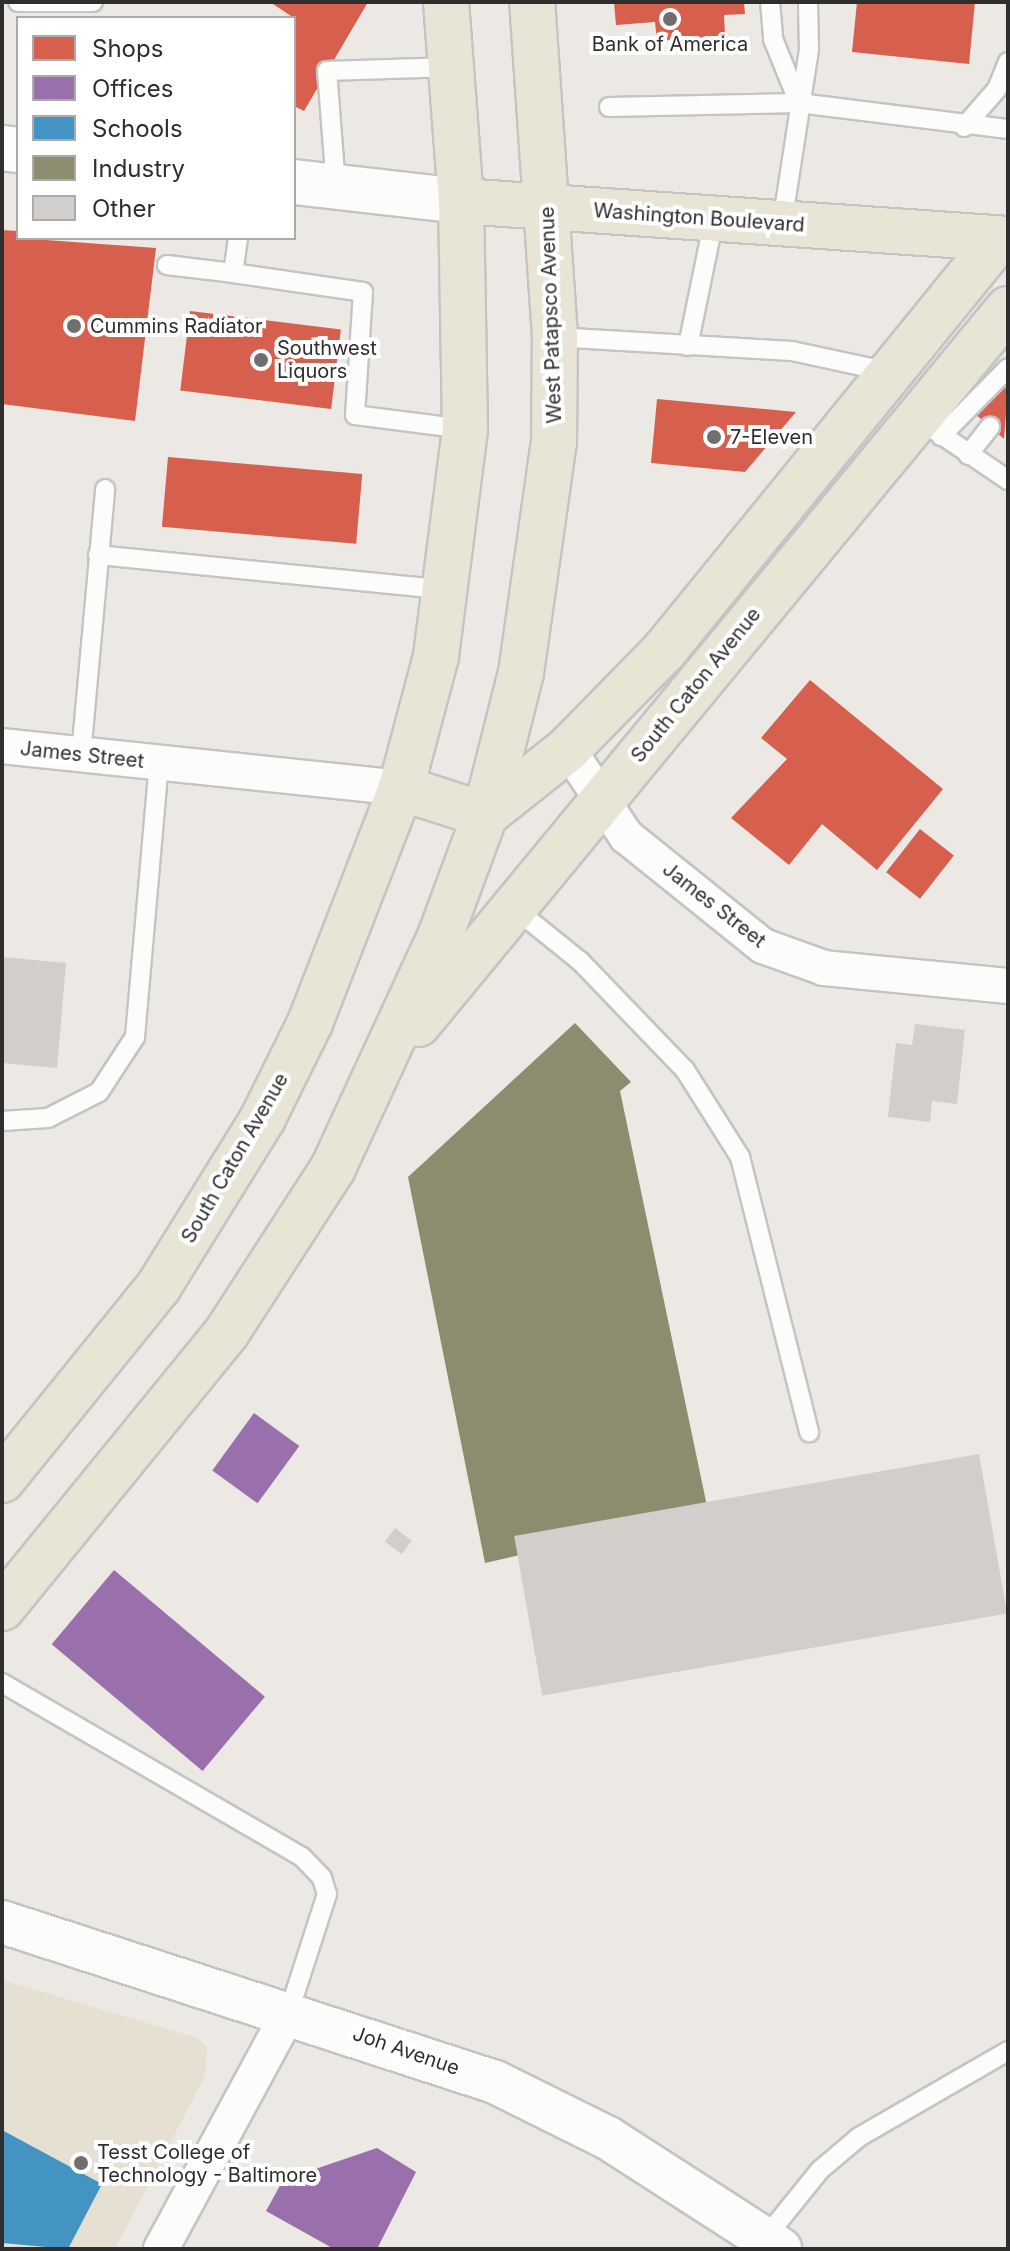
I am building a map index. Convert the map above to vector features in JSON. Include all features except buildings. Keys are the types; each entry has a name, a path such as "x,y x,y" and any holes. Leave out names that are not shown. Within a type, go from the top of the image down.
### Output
{"main road":[{"path":"446,2 461,201 465,429 447,590 401,788 485,815"},
{"name":"West Patapsco Avenue","path":"485,815 540,566 555,337 532,2"},
{"name":"Washington Boulevard","path":"296,182 461,201 1005,236"},
{"name":"South Caton Avenue","path":"2,1608 227,1332 333,1168 386,1063 485,815 568,749 664,651 889,372 1005,236"},
{"name":"South Caton Avenue","path":"386,1063 600,803 1002,339"},
{"name":"South Caton Avenue","path":"2,1480 159,1286 263,1118 310,1023 401,788"}],"street":[{"name":"James Street","path":"2,746 401,788"},
{"name":"James Street","path":"568,749 600,803 626,836 763,946 795,961 1008,986"},
{"name":"Joh Avenue","path":"2,1922 289,2012 533,2099 768,2245"},
{"path":"161,2249 289,2012"}],"lane":[{"path":"18,2 93,2"},
{"path":"770,2 773,39 799,103"},
{"path":"782,224 799,103 808,2"},
{"path":"964,127 1002,88 1008,62"},
{"path":"336,187 327,71 451,67"},
{"path":"609,107 799,103 964,127 1008,129"},
{"path":"688,346 714,219"},
{"path":"233,273 238,240"},
{"path":"167,265 363,292 355,415 465,429"},
{"path":"555,337 792,351 889,372"},
{"path":"928,426 1008,480"},
{"path":"968,455 990,427"},
{"path":"81,755 105,489"},
{"path":"98,555 447,590"},
{"path":"2,1121 48,1118 99,1092 135,1037 159,763"},
{"path":"514,908 580,961 685,1070 740,1157 809,1432"},
{"path":"2,1683 302,1857 322,1878 327,1894 289,2012"},
{"path":"768,2245 820,2170 859,2137 1008,2051"}],"shaded area":[{"name":"Tesst College of Technology - Baltimore","path":"2,1980 198,2038 207,2048 205,2076 115,2249 2,2249"}],"place":[{"name":"Bank of America","path":"670,19"},
{"name":"Cummins Radiator","path":"74,326"},
{"name":"Southwest Liquors","path":"261,360"},
{"name":"7-Eleven","path":"714,437"},
{"name":"Tesst College of Technology - Baltimore","path":"81,2163"}]}
